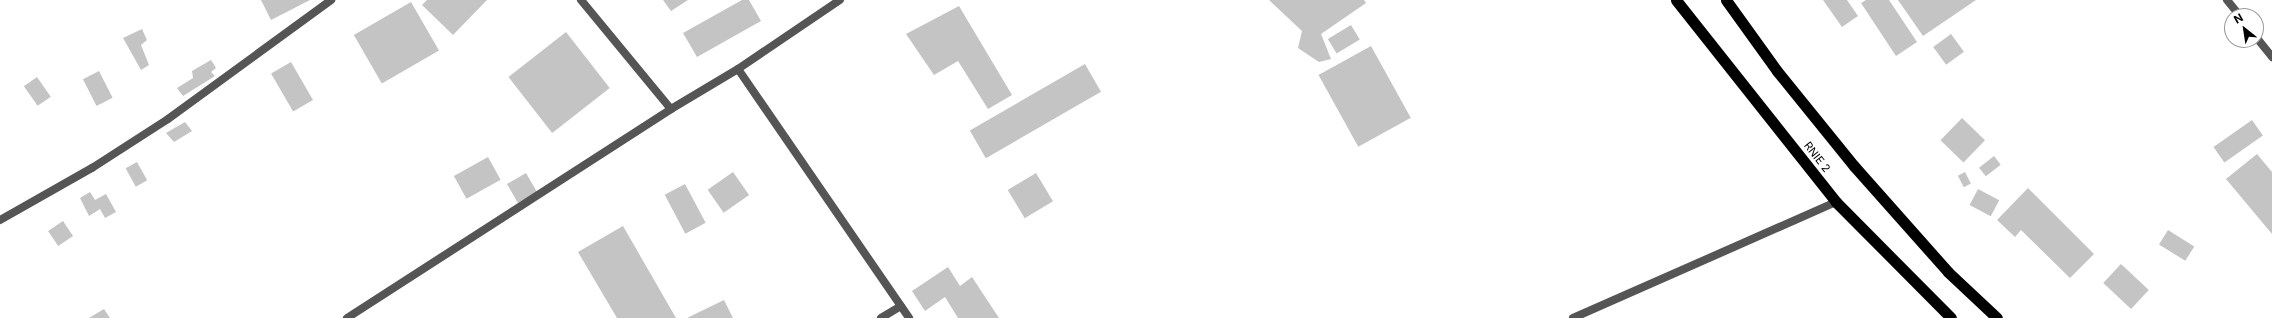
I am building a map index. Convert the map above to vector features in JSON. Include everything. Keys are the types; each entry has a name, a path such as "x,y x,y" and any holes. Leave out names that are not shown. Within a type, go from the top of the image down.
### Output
{"highway":[{"name":"RNIE 2","path":"1676,0 1836,202 1951,318"},
{"name":"RNIE 2","path":"1726,0 1777,71 1854,166 1948,272 1997,318"}],"street":[{"path":"0,220 92,168 168,119 331,0"},
{"path":"581,0 671,109"},
{"path":"347,318 671,109 738,69 840,0"},
{"path":"2227,0 2234,8"},
{"path":"2264,47 2272,57"},
{"path":"738,69 909,318"},
{"path":"1573,318 1836,202"},
{"path":"881,318 901,306"}],"building":[{"path":"261,0 310,0 271,20"},
{"path":"427,0 487,0 453,35 422,5"},
{"path":"663,0 688,0 671,11"},
{"path":"742,0 749,0 761,21 697,57 683,33"},
{"path":"1269,0 1364,0 1366,3 1321,34 1331,59 1319,62 1298,48 1302,31"},
{"path":"1823,0 1847,0 1858,16 1842,27"},
{"path":"1866,0 1889,0 1917,42 1896,56 1861,3"},
{"path":"1898,0 1976,0 1923,36"},
{"path":"411,2 439,50 382,83 354,35"},
{"path":"959,6 1012,95 988,109 958,61 934,75 906,34"},
{"path":"1351,25 1360,40 1337,53 1328,39"},
{"path":"142,29 147,40 141,45 149,65 141,70 123,38"},
{"path":"566,32 610,88 552,133 508,77"},
{"path":"1951,34 1964,52 1946,65 1933,47"},
{"path":"1371,46 1411,118 1358,147 1319,75"},
{"path":"211,60 216,68 211,72 215,76 183,96 177,88 193,78 192,71"},
{"path":"291,62 313,100 293,112 271,74"},
{"path":"1085,64 1101,92 986,158 970,131"},
{"path":"99,71 113,98 97,106 83,79"},
{"path":"37,77 51,97 38,106 24,86"},
{"path":"1962,118 1985,140 1963,163 1940,140"},
{"path":"2252,120 2263,136 2224,163 2213,147"},
{"path":"185,122 192,131 174,142 166,133"},
{"path":"2257,154 2272,172 2272,234 2226,179"},
{"path":"1994,156 2001,165 1986,176 1979,168"},
{"path":"488,157 501,180 466,199 454,176"},
{"path":"137,162 147,180 136,187 126,168"},
{"path":"733,172 749,195 724,213 708,190"},
{"path":"1965,172 1971,184 1964,187 1958,176"},
{"path":"526,173 537,192 518,203 507,184"},
{"path":"1036,173 1053,201 1025,218 1008,190"},
{"path":"685,184 706,223 685,234 665,195"},
{"path":"2028,188 2094,254 2070,278 2021,230 2015,237 1997,220"},
{"path":"1978,189 1999,200 1991,216 1970,205"},
{"path":"90,192 95,200 106,194 116,212 105,218 100,209 89,216 80,198"},
{"path":"63,221 73,236 58,246 48,231"},
{"path":"623,226 676,318 617,318 578,252"},
{"path":"2168,230 2194,246 2185,261 2159,244"},
{"path":"2121,264 2149,290 2131,309 2103,283"},
{"path":"948,267 960,286 972,277 999,318 958,318 945,297 925,311 912,291"},
{"path":"724,300 733,318 687,318"},
{"path":"104,309 110,318 89,318"}]}
